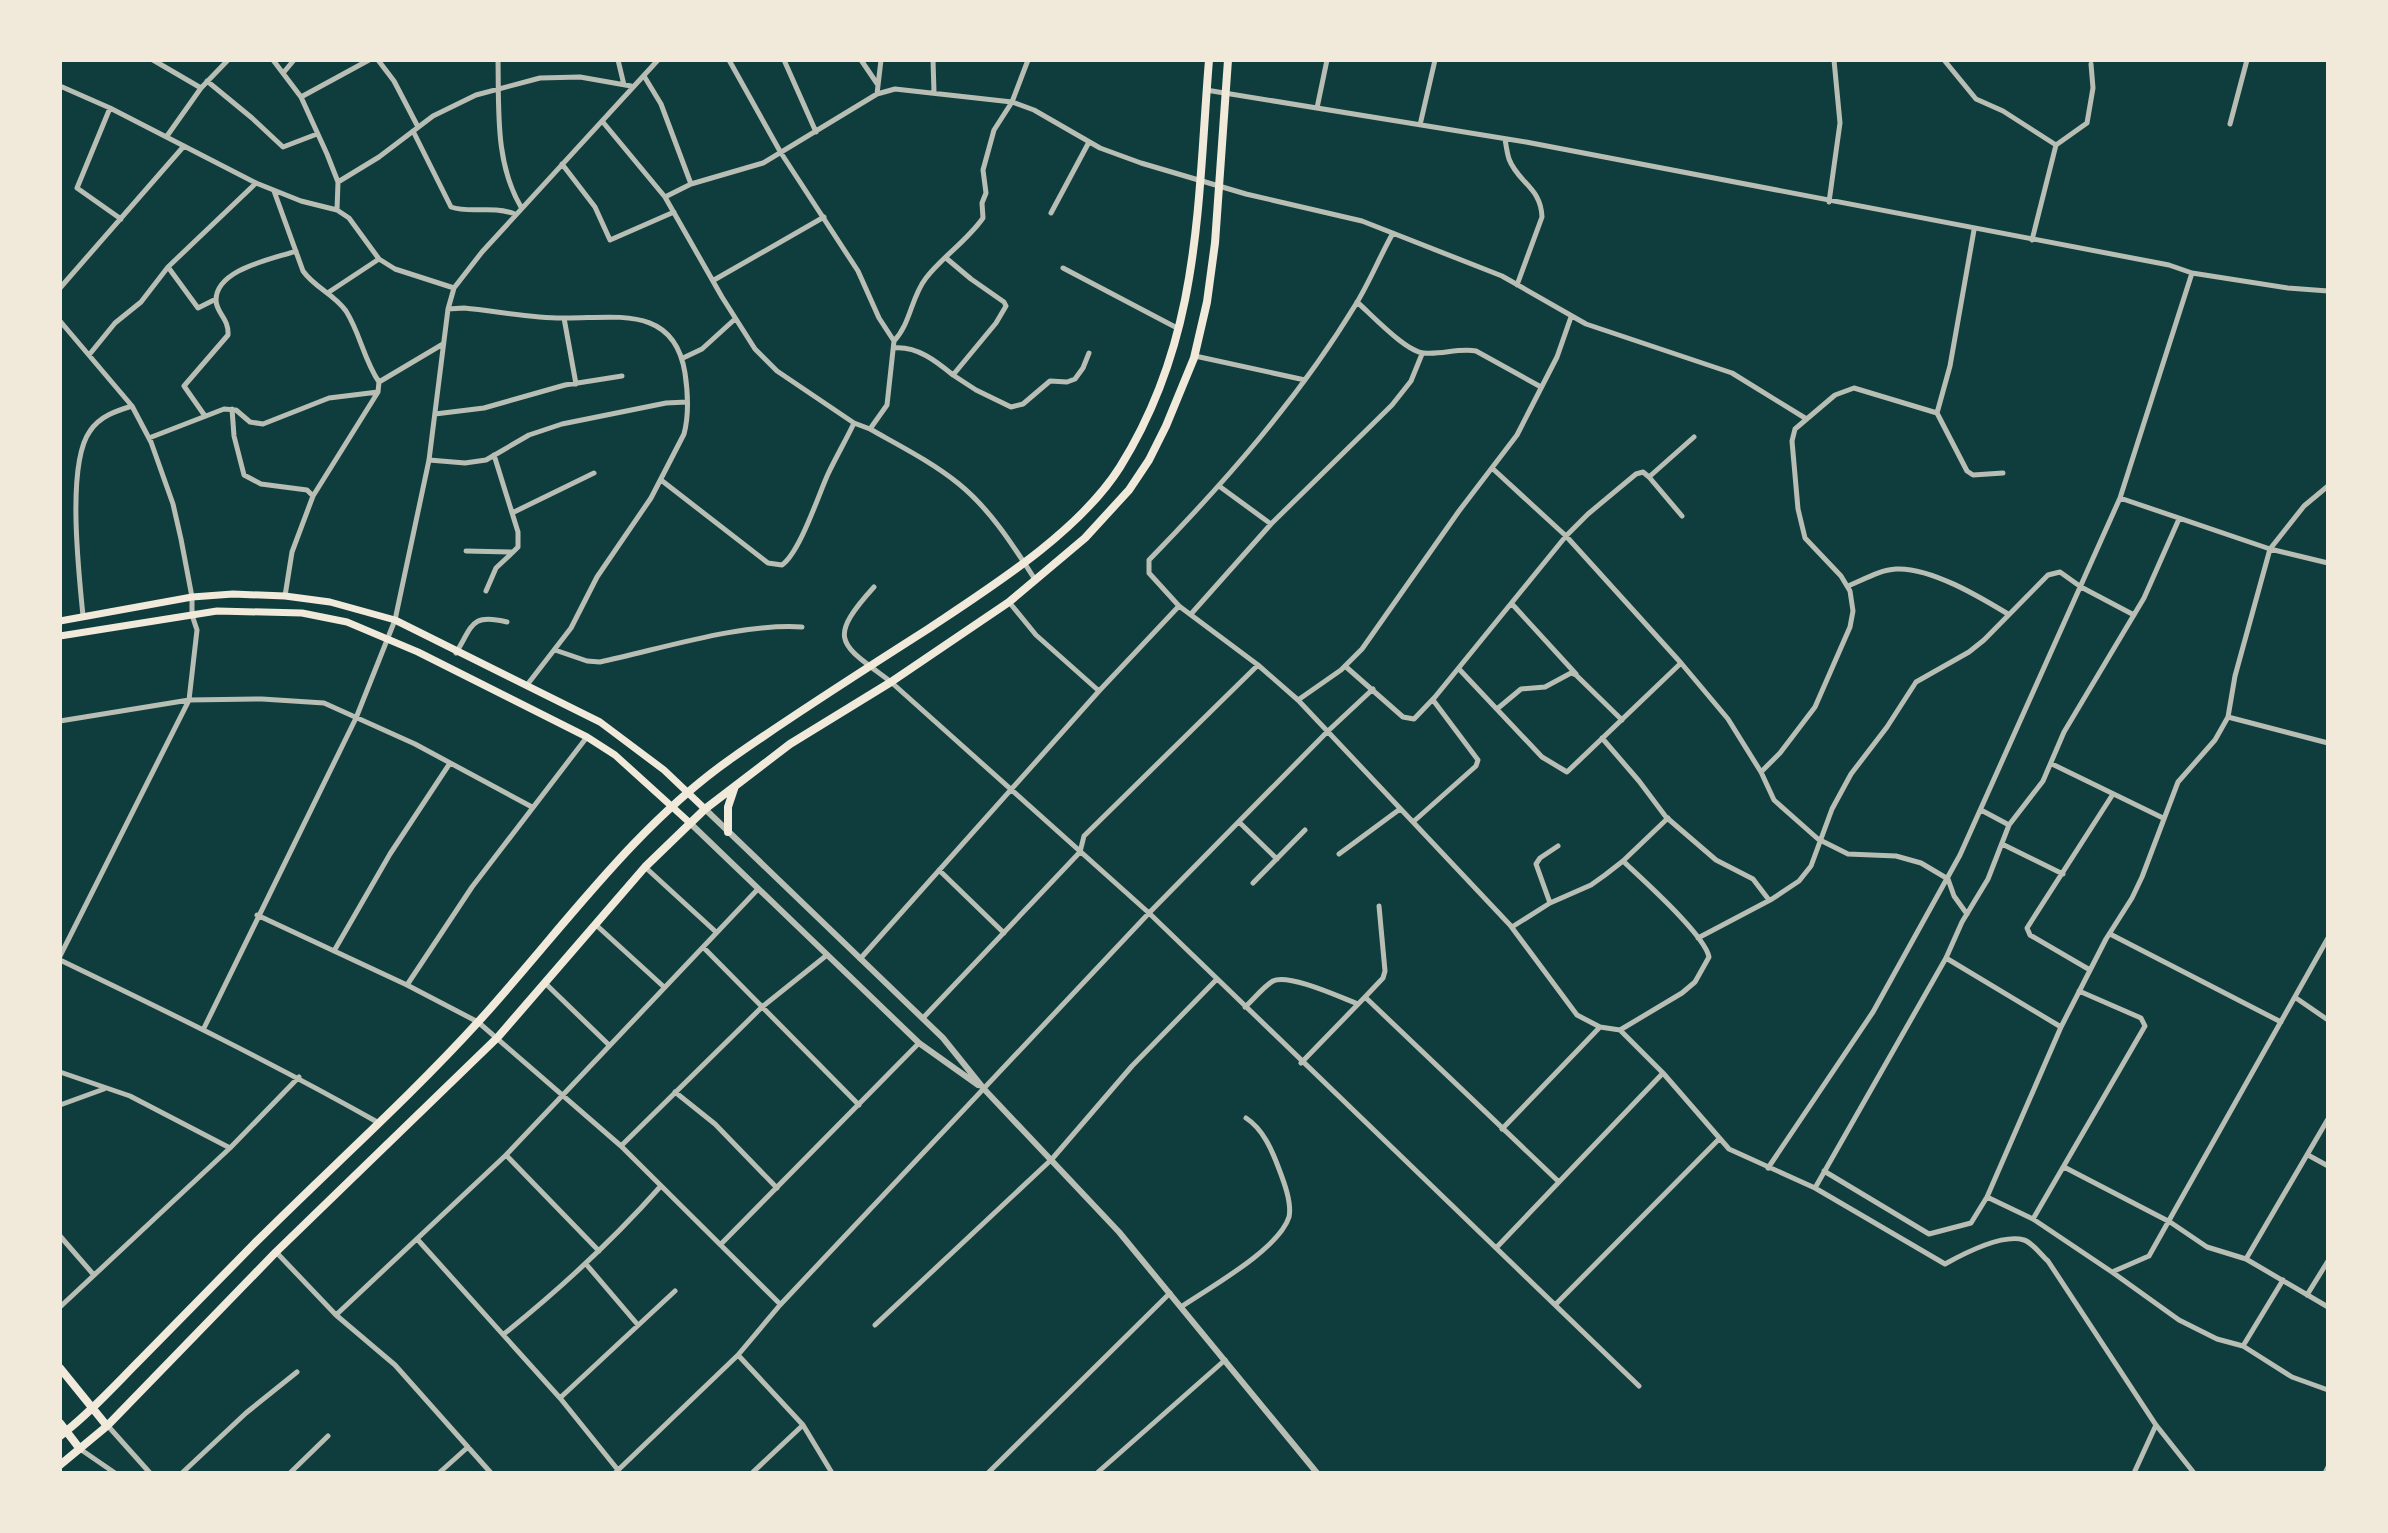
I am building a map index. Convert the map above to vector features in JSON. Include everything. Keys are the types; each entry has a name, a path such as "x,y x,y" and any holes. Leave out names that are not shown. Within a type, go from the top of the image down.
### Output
{"main road":[{"path":"63,1434 380,1123 478,1022 613,868 687,791 983,593 1070,524 1118,471 1153,406 1179,329 1194,260 1209,60"},
{"path":"60,1465 107,1426 276,1252 498,1037 645,867 705,809 790,744 891,682 1009,602 1085,538 1129,490 1166,426 1194,356 1212,269 1228,60"},
{"path":"60,621 192,597 233,594 330,602 395,620 600,722 637,747 705,809"},
{"path":"60,636 217,611 302,613 347,622 387,637 587,737 615,755 690,823"},
{"path":"728,832 728,807 736,784"},
{"path":"60,1368 107,1426"},
{"path":"60,1423 63,1434 80,1449"}],"street":[{"path":"153,60 201,88"},
{"path":"167,136 201,88 228,60"},
{"path":"273,60 301,97 338,182 337,210"},
{"path":"284,72 294,60"},
{"path":"301,97 369,60"},
{"path":"378,60 394,81 451,207 459,210 493,208 515,214"},
{"path":"498,60 499,131 506,174 521,207"},
{"path":"618,60 628,86"},
{"path":"204,1028 356,718 395,620 429,460 448,309 454,288 521,207 602,121 628,86 644,76 658,60"},
{"path":"729,60 781,153 858,271 879,318 894,341 887,405 870,429"},
{"path":"784,60 816,132"},
{"path":"861,60 878,85"},
{"path":"877,94 881,60"},
{"path":"933,60 934,92"},
{"path":"894,341 906,324 925,279 969,235 984,215 981,207 986,193 983,170 994,130 1012,102 1028,60"},
{"path":"1317,108 1327,60"},
{"path":"1420,125 1435,60"},
{"path":"1829,202 1840,123 1834,60"},
{"path":"1944,60 1976,99 2003,111 2056,145"},
{"path":"2230,124 2247,60"},
{"path":"2032,240 2056,145 2087,123 2093,88 2091,64"},
{"path":"338,182 454,104 498,88 564,76 628,86"},
{"path":"644,76 661,104 691,184"},
{"path":"207,81 283,147 317,134"},
{"path":"60,86 167,136 256,183 301,201 337,210 349,218 379,259 395,269 454,288"},
{"path":"665,197 691,184 737,172 781,153 877,94 895,89 1012,102 1034,110 1089,142 1141,163 1246,194 1347,217 1502,276 1571,317 1715,365 1805,418"},
{"path":"1206,90 1505,139 2169,265 2192,273 2328,291"},
{"path":"110,108 77,188 121,219"},
{"path":"602,121 665,197 755,349 777,371 854,423 914,453 961,485 985,509 1036,581"},
{"path":"1505,139 1509,161 1532,188 1541,206 1542,217 1517,285"},
{"path":"1051,213 1089,142"},
{"path":"60,288 184,146"},
{"path":"562,164 595,207 610,240 674,212"},
{"path":"89,355 115,323 141,302 168,267 256,183"},
{"path":"274,191 309,279 329,292 346,312 379,382 378,392 313,496 292,552 285,596"},
{"path":"713,281 824,217"},
{"path":"1974,230 1950,366 1937,413 1967,471 1980,476 2003,473"},
{"path":"1393,233 1357,302 1305,380 1219,486 1149,560 1149,573 1179,606 1258,665 1298,700 1512,927 1577,1015 1600,1027 1620,1030 1663,1073 1729,1149 1815,1188 1945,1264 1972,1250 2007,1239 2027,1241 2048,1261 2156,1425 2194,1473"},
{"path":"205,416 184,386 228,335 226,318 218,308 216,299 220,287 235,272 296,251"},
{"path":"946,258 1006,306 996,323 953,375"},
{"path":"329,292 379,259"},
{"path":"168,267 198,308 216,299"},
{"path":"1063,268 1179,329"},
{"path":"1768,1168 1873,1012 1948,879 1981,810 2120,498 2192,273"},
{"path":"1357,302 1422,354 1476,351 1541,387"},
{"path":"448,309 564,318 606,316 646,321 676,343 683,358 687,402 684,434 661,480 597,577 571,628 526,686"},
{"path":"1298,700 1345,666 1362,649 1517,435 1557,357 1571,317"},
{"path":"564,318 576,384"},
{"path":"683,358 702,349 735,319"},
{"path":"60,321 132,406 149,438 173,504 197,630 189,700 60,958 204,1028 380,1123"},
{"path":"379,382 444,344"},
{"path":"894,348 908,348 922,354 1000,403 1016,406 1023,404 1045,384 1075,379 1089,353"},
{"path":"1191,614 1271,524 1392,405 1411,381 1422,354"},
{"path":"1194,356 1305,380"},
{"path":"435,414 484,408 552,388 622,376"},
{"path":"1761,772 1780,753 1815,707 1850,627 1853,611 1848,586 1805,538 1798,509 1792,441 1795,429 1835,395 1854,388 1937,413"},
{"path":"149,438 224,409 232,409 250,422 263,424 329,398 378,392"},
{"path":"429,460 465,463 486,460 529,435 562,424 666,403 687,402"},
{"path":"84,618 78,565 79,455 89,431 100,419 132,406"},
{"path":"232,409 232,428 244,475 261,484 298,487 313,496"},
{"path":"661,480 768,563 782,565 797,546 854,423"},
{"path":"1649,477 1694,437"},
{"path":"486,591 496,568 513,552 519,541 494,455"},
{"path":"1492,468 1566,536 1681,663 1728,719 1761,772 1774,800 1818,839 1848,854 1909,858 1948,879 1954,896 1967,914"},
{"path":"1345,666 1408,720 1418,716 1566,536 1636,474 1643,472 1649,477 1682,516"},
{"path":"512,513 594,473"},
{"path":"1219,486 1271,524"},
{"path":"1824,1171 1837,1176 1929,1234 1971,1223 1987,1197 2061,1027 2142,877 2178,782 2215,740 2228,717 2235,676 2270,549 2304,506 2328,486"},
{"path":"2120,498 2270,549 2328,563"},
{"path":"1815,1188 1946,958 1988,879 2009,825 2043,781 2064,732 2134,615 2179,519"},
{"path":"466,551 513,552"},
{"path":"1848,586 1885,571 1917,571 1977,595 2008,614"},
{"path":"1698,938 1799,881 1811,866 1818,839 1851,774 1916,682 1969,652 2051,573 2060,572 2081,587 2134,615"},
{"path":"874,587 844,625 842,633 849,648 1149,913 1639,1386"},
{"path":"1009,602 1036,635 1099,691"},
{"path":"1512,604 1576,675 1622,720"},
{"path":"860,959 1179,606"},
{"path":"456,653 475,620 483,617 507,622"},
{"path":"555,650 600,662 704,638 785,626 802,627"},
{"path":"1459,669 1542,757 1563,771 1571,770 1681,663"},
{"path":"923,1018 1080,852 1084,836 1258,665"},
{"path":"1497,709 1521,689 1545,687 1566,675 1576,675"},
{"path":"418,1240 560,1398 616,1472 738,1355 780,1305 1149,913 1373,689"},
{"path":"60,721 189,700 298,700 324,703 450,763 532,807"},
{"path":"1413,822 1476,766 1478,760 1433,700"},
{"path":"2228,717 2328,743"},
{"path":"407,985 443,926 587,737"},
{"path":"1602,738 1668,818 1716,860 1753,879 1769,900"},
{"path":"334,951 390,854 450,763"},
{"path":"2052,764 2163,818"},
{"path":"2090,970 2027,930 2113,794"},
{"path":"705,809 923,1018 1170,1293 1317,1473"},
{"path":"1339,854 1400,809"},
{"path":"1981,810 2009,825"},
{"path":"1512,927 1550,903 1591,885 1623,861 1668,818"},
{"path":"1239,822 1277,859"},
{"path":"690,823 919,1043 984,1089"},
{"path":"1253,883 1305,830"},
{"path":"2002,844 2063,874"},
{"path":"1550,903 1536,864 1558,846"},
{"path":"1620,1030 1682,993 1695,982 1709,957 1709,952 1698,938 1623,861"},
{"path":"645,867 716,932"},
{"path":"939,870 1004,933"},
{"path":"336,1315 506,1155 758,889"},
{"path":"1301,1063 1383,978 1379,906"},
{"path":"257,915 478,1022 621,1146 780,1305"},
{"path":"595,924 664,987"},
{"path":"2110,934 2281,1022"},
{"path":"2112,1272 2149,1256 2328,938"},
{"path":"703,947 859,1105"},
{"path":"621,1146 762,1007 827,955"},
{"path":"1946,958 2061,1027"},
{"path":"875,1325 1052,1159 1132,1066 1217,979"},
{"path":"1245,1007 1273,981 1280,979 1321,989 1358,1004"},
{"path":"545,983 609,1045"},
{"path":"2033,1219 2145,1026 2141,1018 2079,991"},
{"path":"1365,997 1559,1182"},
{"path":"2296,998 2328,1020"},
{"path":"1502,1129 1600,1027"},
{"path":"721,1244 919,1043"},
{"path":"60,1072 130,1096 230,1148"},
{"path":"1496,1248 1663,1073"},
{"path":"60,1307 161,1215 299,1077"},
{"path":"60,1105 104,1088"},
{"path":"675,1092 715,1124 777,1188"},
{"path":"1181,1307 1240,1268 1276,1236 1288,1218 1290,1206 1280,1171 1264,1136 1255,1123 1246,1118"},
{"path":"2246,1259 2328,1119"},
{"path":"1555,1305 1719,1139"},
{"path":"506,1155 599,1251"},
{"path":"2308,1155 2328,1166"},
{"path":"2064,1167 2170,1222 2207,1247 2246,1259 2328,1307"},
{"path":"504,1334 586,1264 661,1187"},
{"path":"1987,1197 2033,1219 2179,1320 2217,1339 2243,1346 2292,1377 2328,1390"},
{"path":"60,1236 93,1274"},
{"path":"276,1252 336,1315 395,1365 491,1473"},
{"path":"2307,1295 2328,1261"},
{"path":"586,1264 638,1325"},
{"path":"2243,1346 2283,1280"},
{"path":"560,1398 675,1291"},
{"path":"988,1473 1170,1293"},
{"path":"738,1355 803,1425 832,1473"},
{"path":"1097,1473 1225,1360"},
{"path":"182,1473 246,1413 297,1372"},
{"path":"752,1473 803,1425"},
{"path":"2134,1473 2156,1425"},
{"path":"107,1426 150,1473"},
{"path":"290,1473 328,1436"},
{"path":"439,1473 468,1447"},
{"path":"80,1449 115,1473"},
{"path":"2325,1473 2328,1467"}]}
